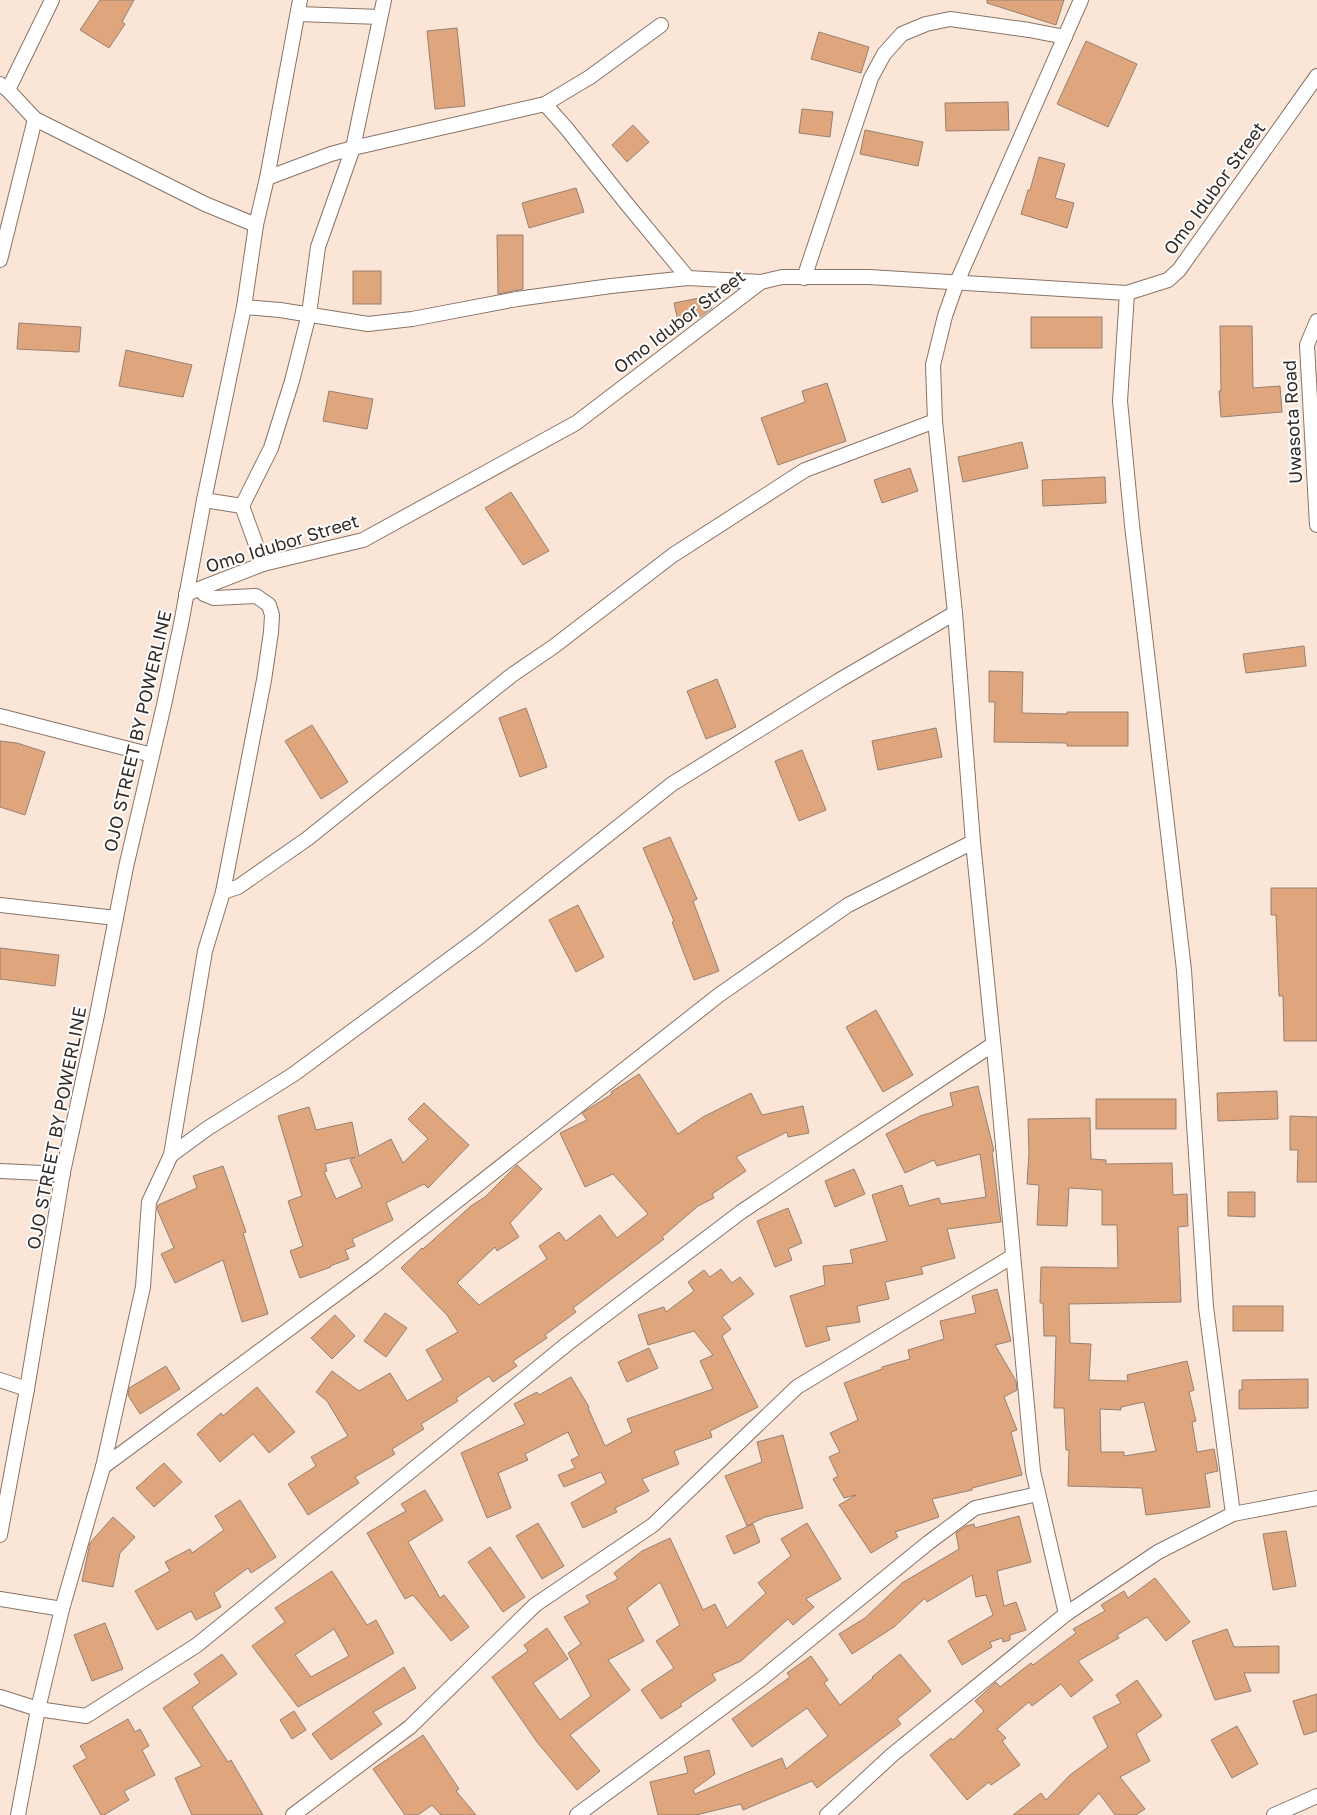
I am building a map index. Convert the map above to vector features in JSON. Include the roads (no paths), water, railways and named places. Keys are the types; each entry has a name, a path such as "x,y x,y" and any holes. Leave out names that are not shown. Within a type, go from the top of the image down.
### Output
{"street":[{"path":"52,0 4,87 35,119 205,204 256,226"},
{"name":"OJO STREET BY POWERLINE","path":"0,1535 63,1174 152,755 193,591 204,500 244,306 256,226 268,178 300,0"},
{"path":"263,564 242,506 271,448 292,381 309,314 318,247 353,148 384,0"},
{"path":"1066,1614 1033,1471 973,842 955,613 935,421 933,365 945,316 957,282 1081,0"},
{"path":"298,14 380,17"},
{"path":"804,278 871,78 884,54 902,34 926,24 950,19 1065,37"},
{"path":"268,178 331,154 353,148 545,104 590,77 660,25"},
{"name":"Omo Idubor Street","path":"193,591 263,564 363,540 576,423 761,282 782,278 869,277 1128,293 1168,280 1179,270 1317,76"},
{"path":"545,104 688,278"},
{"path":"0,260 35,119"},
{"path":"244,306 368,324 412,319 517,299 611,286 688,278 761,282"},
{"path":"1128,293 1120,401 1184,970 1206,1308 1233,1514"},
{"name":"Uwasota Road","path":"1317,320 1307,346 1317,524"},
{"path":"223,892 238,887 307,838 512,675 553,648 673,555 805,470 935,421"},
{"path":"204,500 242,506"},
{"path":"18,1815 38,1709 62,1609 103,1467 143,1287 149,1202 171,1155 205,951 223,892 264,680 272,615 269,605 256,596 214,598 193,591"},
{"path":"171,1155 208,1128 294,1074 470,944 672,784 838,681 955,613"},
{"path":"0,716 152,755"},
{"path":"103,1467 373,1267 719,995 848,905 973,842"},
{"path":"0,905 116,918"},
{"path":"0,1697 38,1709 86,1716 197,1645 567,1344 741,1212 992,1045"},
{"path":"0,1171 63,1174"},
{"path":"293,1815 410,1727 535,1605 653,1525 798,1387 1013,1256"},
{"path":"0,1380 27,1389"},
{"path":"577,1815 760,1680 928,1543 975,1508 1038,1494"},
{"path":"827,1815 892,1755 1066,1614 1158,1552 1233,1514 1317,1498"},
{"path":"0,1599 62,1609"},
{"path":"1274,1815 1317,1796"}]}
